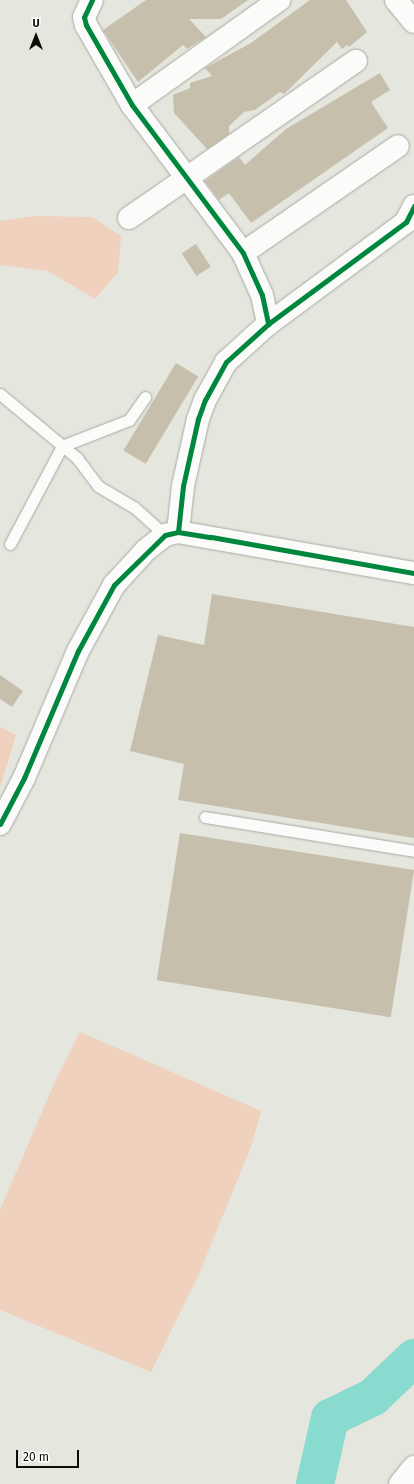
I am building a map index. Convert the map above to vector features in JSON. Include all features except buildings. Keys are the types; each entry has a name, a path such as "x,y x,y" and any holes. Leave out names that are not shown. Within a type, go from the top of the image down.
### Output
{"street":[{"path":"132,105 279,0"},
{"path":"396,0 414,22"},
{"path":"91,2 84,17 86,25 132,105 189,179 243,254 262,295 268,324"},
{"path":"129,218 189,179 356,61"},
{"path":"243,254 398,146"},
{"path":"0,824 24,778 78,651 114,585 172,533 205,400 226,362 268,324 406,222 414,206"},
{"path":"172,533 414,573"},
{"path":"400,1484 414,1467"}],"lane":[{"path":"0,394 77,458 98,486 172,533"},
{"path":"10,544 62,446 129,420 145,397"},
{"path":"205,817 414,851"}],"shaded area":[{"path":"36,216 92,217 121,236 118,272 95,299 48,271 0,265 0,221"},
{"path":"0,727 16,735 0,788"},
{"path":"80,1032 261,1111 252,1144 199,1274 151,1372 0,1310 0,1210 53,1086"}],"waterway":[{"path":"315,1484 330,1418 373,1397 414,1358"}],"cycle path":[{"path":"92,0 84,17 86,25 132,105 243,253 262,295 268,324"},
{"path":"178,532 183,486 198,419 205,400 226,362 268,324 406,222 414,206"},
{"path":"0,824 24,778 78,651 114,585 165,535 178,532 211,537 414,573"}]}
